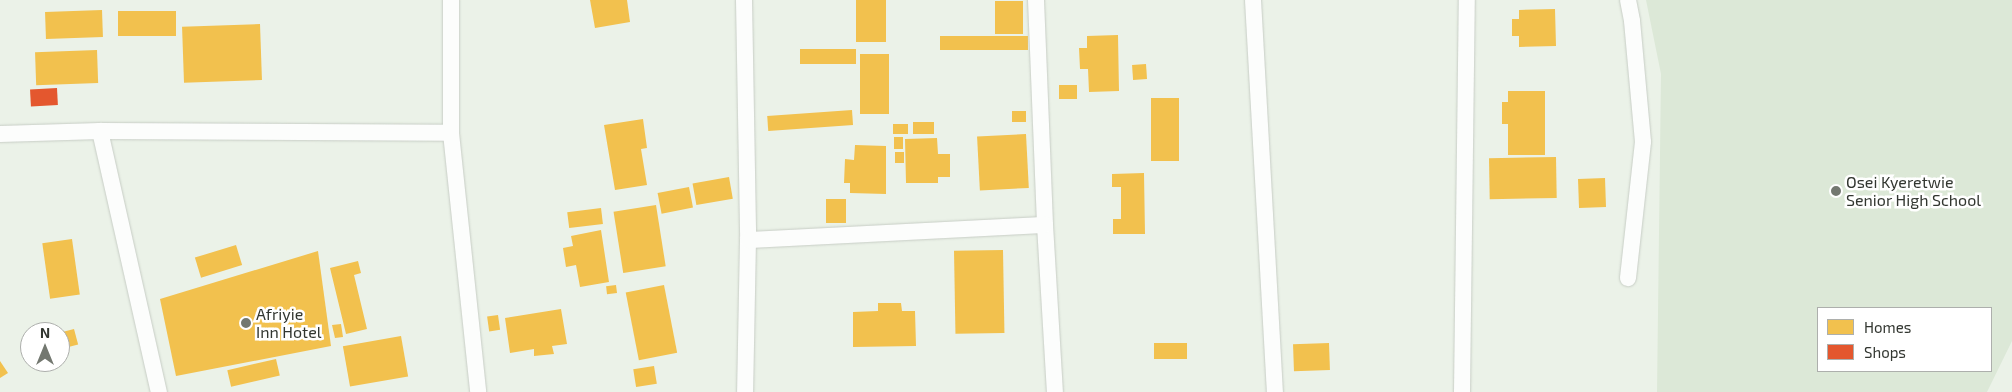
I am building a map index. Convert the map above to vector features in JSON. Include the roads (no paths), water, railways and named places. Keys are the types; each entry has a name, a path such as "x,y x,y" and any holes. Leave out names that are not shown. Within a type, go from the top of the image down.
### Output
{"street":[{"path":"451,0 451,133 478,392"},
{"path":"744,0 748,240 745,392"},
{"path":"1036,0 1045,225 1055,392"},
{"path":"1253,0 1274,392"},
{"path":"1462,392 1467,0"},
{"path":"1628,0 1632,21 1643,142 1628,278"},
{"path":"0,134 100,131 451,133"},
{"path":"100,131 159,392"},
{"path":"748,240 1045,225"}],"place":[{"name":"Osei Kyeretwie Senior High School","path":"1836,191"},
{"name":"Afriyie Inn Hotel","path":"246,323"}]}
